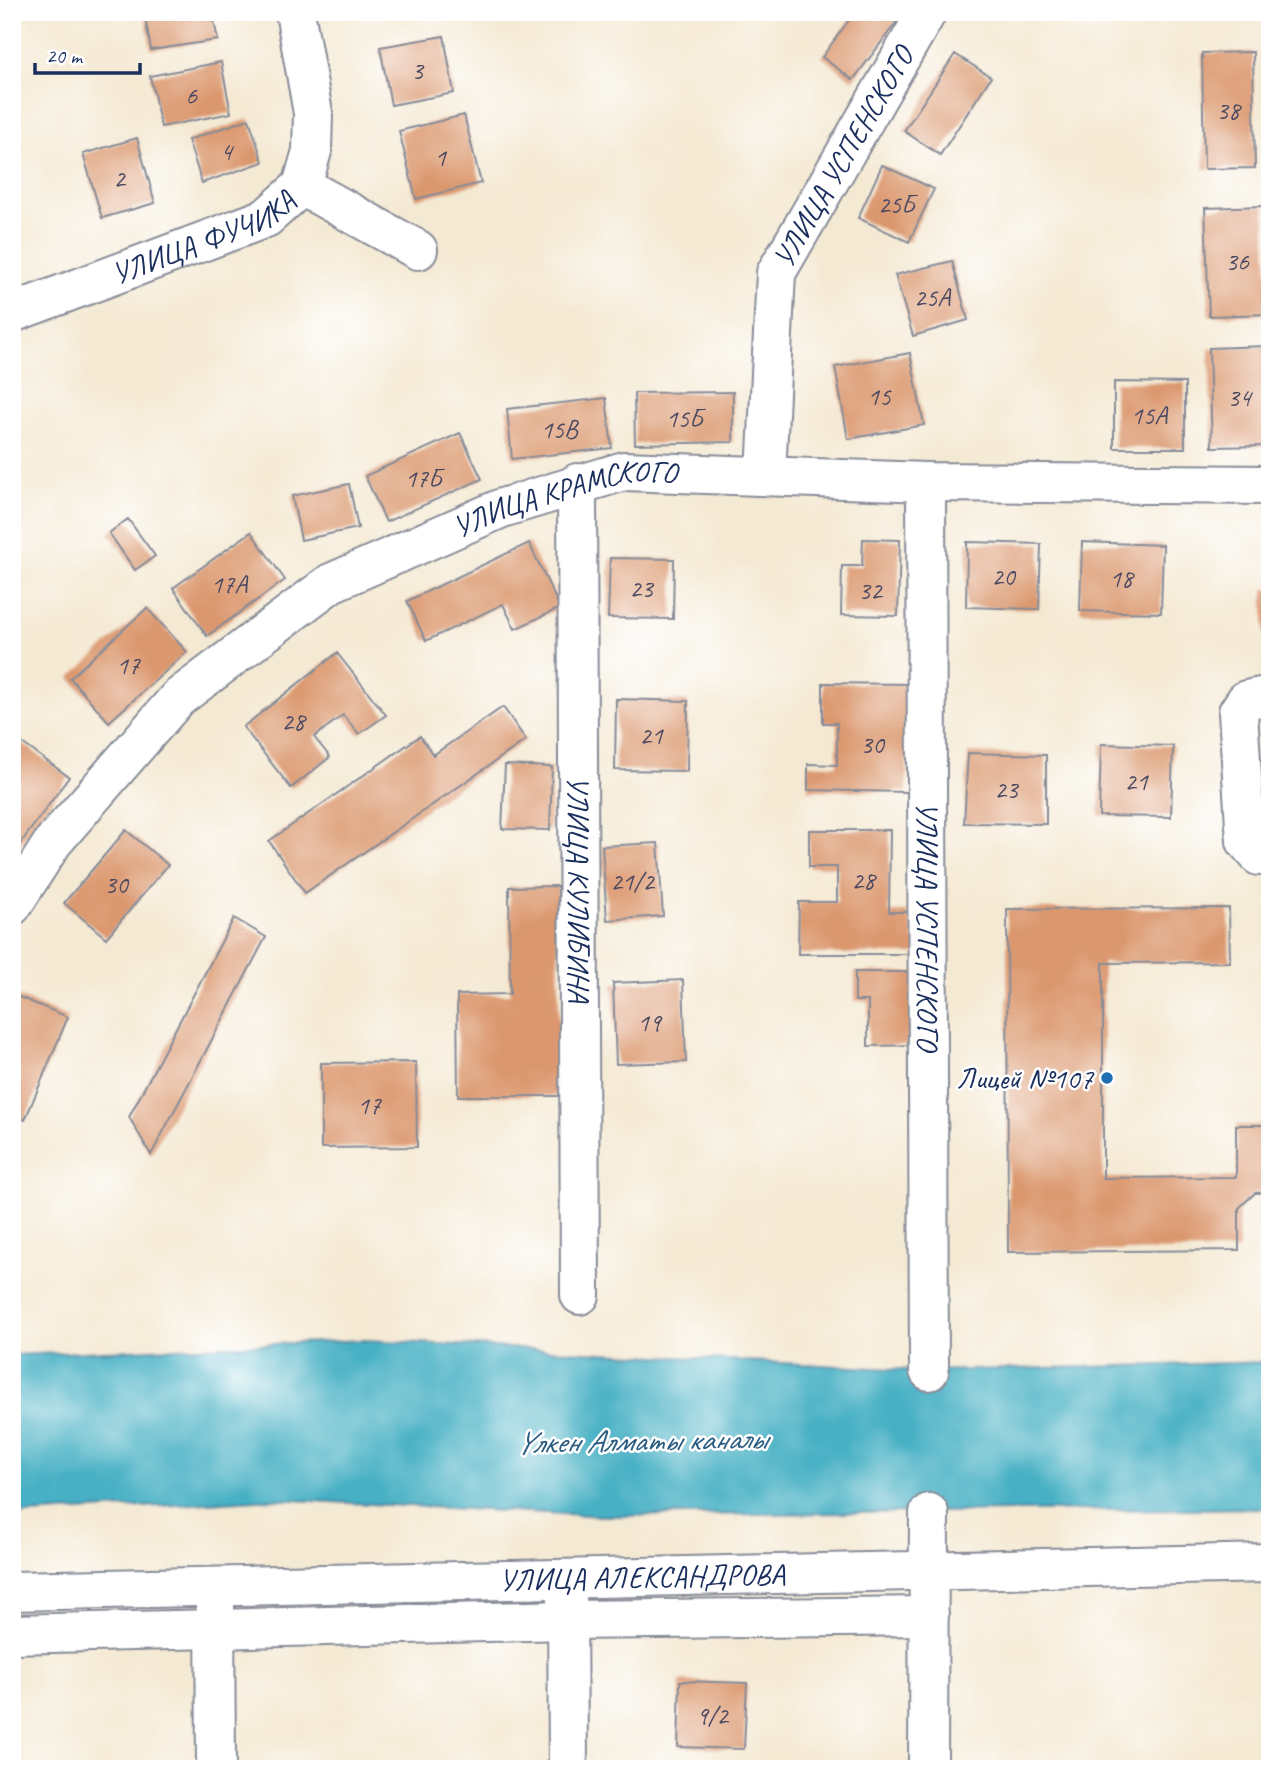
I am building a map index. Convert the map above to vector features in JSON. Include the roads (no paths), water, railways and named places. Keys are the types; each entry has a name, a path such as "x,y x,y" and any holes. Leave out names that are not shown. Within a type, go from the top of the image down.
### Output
{"street":[{"name":"УЛИЦА ФУЧИКА","path":"12,313 266,218 302,186 312,151 313,113 295,12"},
{"name":"УЛИЦА УСПЕНСКОГО","path":"766,475 776,273 926,12"},
{"path":"302,186 418,250"},
{"name":"УЛИЦА КРАМСКОГО","path":"12,906 53,842 178,698 331,583 502,508 577,483 624,471 926,482 1270,485"},
{"name":"УЛИЦА УСПЕНСКОГО","path":"926,482 929,1371"},
{"name":"УЛИЦА КУЛИБИНА","path":"577,483 580,1295"},
{"path":"1270,695 1246,700 1238,712 1246,841 1259,856 1270,856"},
{"path":"928,1769 929,1513"},
{"name":"УЛИЦА АЛЕКСАНДРОВА","path":"12,1591 214,1589 930,1569 1270,1563"},
{"path":"567,1578 568,1769"},
{"path":"214,1589 216,1769"},
{"path":"12,1634 567,1620 929,1616"}],"water":[{"name":"Үлкен Алматы каналы","path":"365,1340 929,1371 1270,1362 1270,1508 604,1516 273,1499 12,1515 12,1355"}],"place":[{"name":"Лицей №107","path":"1107,1078"}]}
